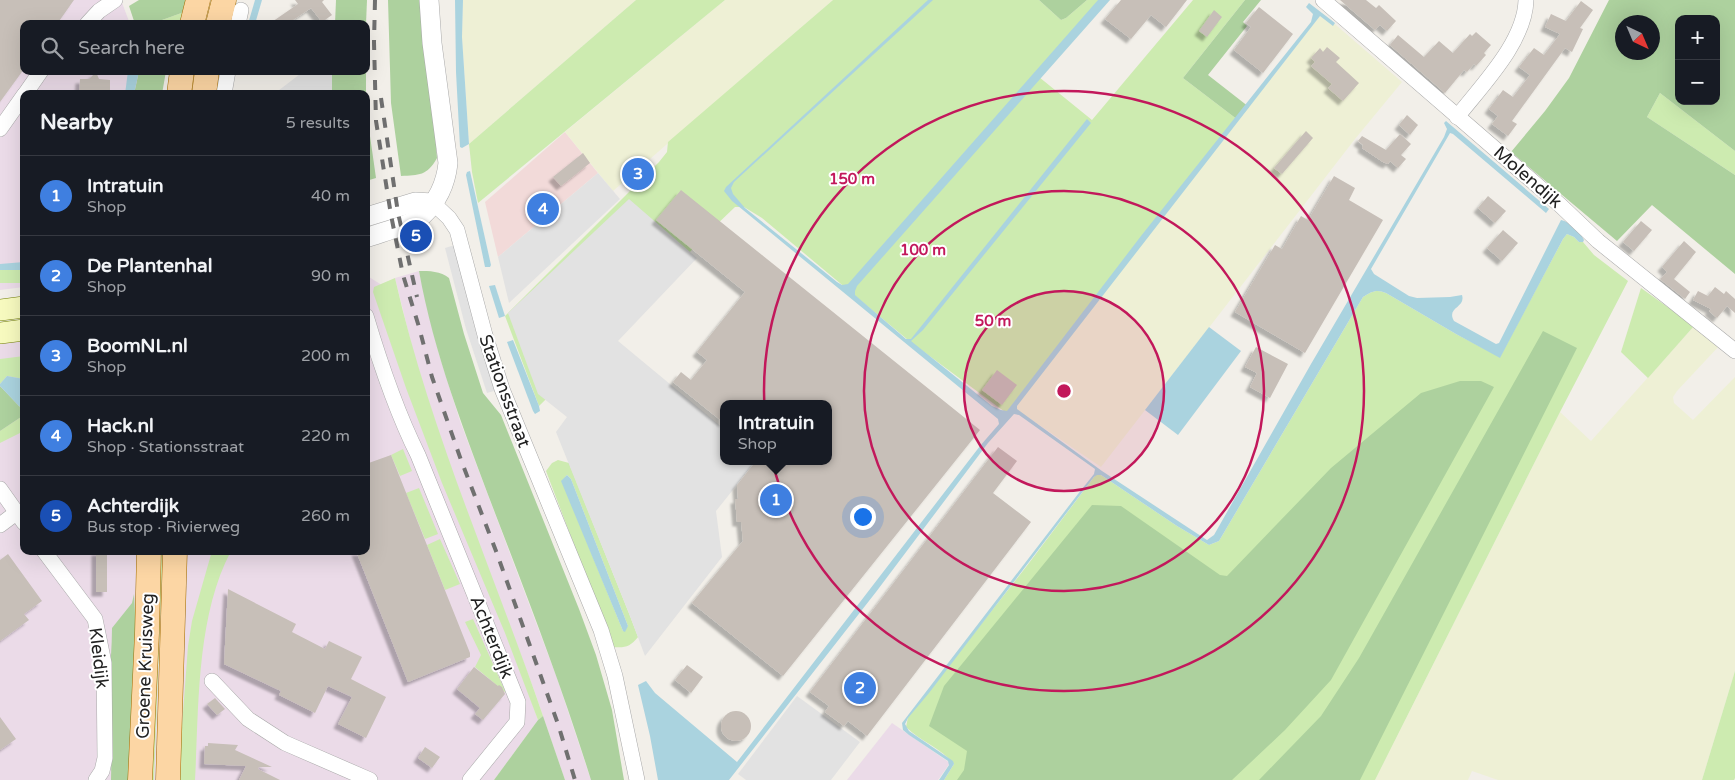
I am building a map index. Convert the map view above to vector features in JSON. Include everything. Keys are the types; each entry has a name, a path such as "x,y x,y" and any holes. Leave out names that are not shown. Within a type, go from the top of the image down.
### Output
{"main road":[{"path":"193,20 198,0"},
{"path":"223,20 234,11"},
{"path":"180,90 181,75"},
{"path":"205,90 206,75"},
{"path":"0,310 20,308"},
{"path":"0,333 20,330"},
{"name":"Groene Kruisweg","path":"140,780 149,555"},
{"name":"Groene Kruisweg","path":"168,780 175,555"}],"street":[{"path":"91,20 99,11 115,0"},
{"path":"370,236 421,217 433,203 444,184 448,164 432,43 429,0"},
{"name":"Molendijk","path":"1323,0 1560,205 1598,241 1735,351"},
{"path":"1457,117 1511,47 1523,22 1526,0"},
{"path":"27,90 38,75"},
{"path":"225,90 227,75"},
{"path":"0,129 20,100"},
{"path":"370,216 415,202 433,203"},
{"name":"Stationsstraat","path":"433,203 449,218 457,230 485,335 502,389 601,630 614,676 637,780"},
{"name":"Achterdijk","path":"370,329 407,432 518,702 518,722 470,780"},
{"path":"0,489 20,518 0,525"},
{"name":"Kleidijk","path":"47,555 95,620 104,663 105,758 102,771 96,780"},
{"path":"212,681 248,719 285,743 370,780"}],"shaded area":[{"path":"0,0 121,0 128,20 20,20 20,75 149,75 150,90 20,90 20,288 0,290"},
{"path":"299,75 332,75 332,90 279,90"},
{"path":"565,132 598,173 498,257 485,202"},
{"path":"598,173 620,199 509,303 498,257"},
{"path":"629,199 697,258 618,341 720,426 720,465 753,465 716,511 722,557 645,656 556,432 567,417 538,394 508,313"},
{"path":"455,245 497,390 487,393 466,329 445,248"},
{"path":"419,271 438,351 460,421 557,678 591,780 565,780 534,690 447,459 415,359 395,278"},
{"path":"370,278 388,289 538,720 494,780 0,780 0,337 20,335 20,555 370,555"},
{"path":"797,696 860,742 831,780 746,780 738,774"},
{"path":"892,723 950,763 938,780 847,780"}],"green space":[{"path":"139,0 190,0 187,11 162,20 134,20 129,6"},
{"path":"336,0 367,0 366,20 335,20"},
{"path":"388,0 425,0 437,158 430,168 418,175 401,176 391,103"},
{"path":"463,0 636,0 469,144 462,37"},
{"path":"636,0 725,0 478,203 469,144"},
{"path":"725,0 833,0 613,191 565,132"},
{"path":"833,0 1039,0 1061,20 1087,0 1109,0 1039,77 1092,120 1193,0 1245,0 1183,78 1238,120 1009,415 908,340 762,218 744,207 735,207 711,230 602,344 539,406 505,316 659,162 667,152 668,142"},
{"path":"1039,0 1087,0 1061,20"},
{"path":"1245,0 1261,0 1243,22 1247,26 1208,75 1249,107 1238,120 1183,78"},
{"path":"1609,0 1735,0 1735,151 1676,105 1720,105 1720,15 1675,15 1675,105 1660,93 1647,117 1735,175 1735,274 1652,205 1617,241 1511,152 1569,78"},
{"path":"187,11 184,20 162,20"},
{"path":"1322,13 1402,82 1355,139 1101,467 1014,408"},
{"path":"138,75 165,75 163,90 135,90"},
{"path":"332,75 366,75 366,90 332,90"},
{"path":"1660,93 1735,151 1735,175 1647,117"},
{"path":"370,136 376,178 370,180"},
{"path":"1567,234 1579,242 1583,242 1594,255 1628,281 1375,780 944,780 954,764 943,753 906,727 908,717 1097,474 1209,545 1219,541 1363,297 1374,291 1386,293 1500,357"},
{"path":"0,270 20,270 20,283 0,283"},
{"path":"419,271 431,271 449,278 483,393 501,415 596,655 612,710 624,780 591,780 545,646 451,394 433,333"},
{"path":"395,278 425,390 543,716 538,720 505,633 442,483 406,388 373,292 374,287"},
{"path":"1641,288 1694,326 1648,378 1621,352"},
{"path":"1694,326 1720,345 1677,391 1673,397 1674,403 1693,420 1735,377 1735,671 1702,780 1498,780 1472,771 1468,780 1375,780 1560,412 1591,441"},
{"path":"1543,331 1577,348 1360,780 1259,780 1321,716 1359,658"},
{"path":"20,356 20,378 7,376 0,384 0,359"},
{"path":"1460,381 1481,381 1494,387 1331,680 1285,730 1232,780 957,780 964,770 967,751 929,726 944,686 1092,505 1121,506 1220,575 1227,576 1331,468 1421,393"},
{"path":"0,386 20,407 20,418 0,431"},
{"path":"20,418 20,433 0,443 0,431"},
{"path":"403,449 412,471 400,476 391,455"},
{"path":"558,460 569,463 638,637 627,646 613,647 546,471 552,463","holes":["567,475 571,479 628,626 623,631 562,481"]},
{"path":"419,488 438,534 425,539 406,493"},
{"path":"440,539 460,584 445,590 427,545"},
{"path":"157,555 162,555 154,780 146,780"},
{"path":"211,555 229,555 211,604 205,633 201,663 195,780 178,780 188,646 192,621"},
{"path":"134,594 137,650 131,780 111,780 110,695 112,628 132,603"},
{"path":"473,619 506,693 475,667 481,655 465,622"},
{"path":"1735,671 1735,778 1734,780 1702,780"},
{"path":"543,716 565,780 494,780 538,720"}],"water":[{"path":"255,0 262,0 256,20 249,20"},
{"path":"455,0 463,0 462,37 469,144 462,148 460,147 456,72"},
{"path":"928,0 933,0 734,182 731,188 733,194 745,208 837,282 842,285 848,284 1098,0 1110,0 857,286 855,291 855,295 906,339 911,339 1087,119 1091,123 923,330 911,341 992,406 1007,411 1141,236 1311,22 1313,14 1306,7 1309,3 1335,23 1333,26 1320,16 1017,406 1017,409 1102,471 1207,540 1214,535 1311,364 1444,137 1447,129 1444,123 1446,121 1549,209 1546,213 1450,133 1371,269 1374,274 1409,296 1417,298 1462,295 1461,303 1452,313 1454,321 1496,344 1499,343 1561,220 1574,227 1584,240 1579,242 1567,234 1563,239 1500,358 1386,293 1374,291 1363,297 1219,541 1209,545 1101,475 1094,477 905,724 909,731 953,761 954,764 944,780 939,780 949,765 948,761 909,735 903,730 902,723 1094,474 1095,469 1019,415 1014,414 988,443 876,592 729,780 658,780 638,685 646,681 655,693 737,762 980,446 999,424 998,419 732,201 724,191 726,187"},
{"path":"127,75 138,75 135,90 126,90"},
{"path":"470,171 490,267 485,267 466,175"},
{"path":"20,262 20,270 0,270 0,264"},
{"path":"495,285 505,316 499,318 489,286"},
{"path":"1209,327 1241,351 1178,435 1145,410"},
{"path":"513,340 539,406 540,411 535,414 507,342"},
{"path":"7,376 20,378 20,407 0,386"},
{"path":"567,475 571,479 628,626 625,632 561,481"}],"building":[{"path":"0,0 74,0 60,20 20,20 20,74 0,102"},
{"path":"295,0 324,0 322,2 332,15 325,20 320,20 311,8 293,20 275,20 298,4"},
{"path":"1121,0 1187,0 1166,27 1151,15 1131,39 1105,19"},
{"path":"1340,0 1366,0 1376,8 1379,5 1396,21 1387,31 1380,25 1375,30"},
{"path":"1581,1 1593,10 1580,28 1583,29 1572,52 1565,48 1512,121 1517,124 1508,136 1492,124 1498,116 1489,109 1503,90 1513,97 1530,75 1519,67 1534,48 1544,55 1560,34 1545,27 1551,14 1566,21"},
{"path":"1259,7 1293,34 1263,73 1234,50 1251,27 1246,23"},
{"path":"1214,10 1222,17 1207,37 1199,31"},
{"path":"1476,32 1491,45 1484,53 1486,55 1476,66 1474,64 1467,72 1464,70 1445,93 1390,45 1398,35 1424,57 1439,41 1453,53 1470,34 1472,36"},
{"path":"1327,47 1340,58 1336,62 1359,83 1343,101 1328,88 1332,84 1311,66 1315,62 1311,58 1320,48 1323,52"},
{"path":"93,75 97,75 99,79 110,80 110,90 79,90 80,79 89,79"},
{"path":"1407,115 1418,125 1410,135 1399,125"},
{"path":"1306,131 1313,138 1282,174 1274,168"},
{"path":"1400,134 1411,144 1401,155 1406,159 1398,168 1390,161 1388,164 1383,162 1362,148 1363,145 1358,141 1362,136 1386,150"},
{"path":"583,153 590,163 561,186 553,177"},
{"path":"1334,176 1355,188 1349,200 1383,220 1305,353 1235,312 1275,245 1282,249 1301,216 1308,220"},
{"path":"681,190 980,430 783,676 692,603 743,541 741,522 737,522 735,499 738,499 737,485 753,465 832,465 832,400 720,400 720,420 673,382 681,372 691,380 707,360 697,352 745,292 656,220"},
{"path":"1488,196 1506,211 1495,223 1478,208"},
{"path":"1641,221 1652,230 1634,251 1623,242"},
{"path":"1503,230 1518,243 1502,261 1487,248"},
{"path":"1684,241 1696,252 1674,279 1690,292 1685,299 1660,279 1667,272 1662,267"},
{"path":"1715,287 1724,294 1726,291 1735,299 1735,313 1727,306 1717,318 1709,311 1711,309 1693,300 1698,291 1708,296"},
{"path":"1256,347 1288,364 1270,398 1250,387 1257,373 1245,367"},
{"path":"997,370 1017,385 1002,405 982,390"},
{"path":"998,447 1017,461 993,493 1031,522 867,736 848,721 844,726 825,712 829,706 810,692"},
{"path":"391,455 470,653 470,657 408,682 358,555 370,555 370,463"},
{"path":"8,554 42,601 24,614 29,620 0,641 0,560"},
{"path":"96,555 107,555 107,592 96,592"},
{"path":"228,589 296,624 292,632 325,649 329,641 362,657 351,679 386,697 366,738 338,724 352,697 328,686 315,713 279,695 281,691 224,664"},
{"path":"687,665 703,677 691,693 675,680"},
{"path":"474,667 498,686 502,687 505,694 483,720 475,714 480,708 457,689"},
{"path":"215,698 225,709 217,715 207,704"},
{"path":"736,711 747,715 751,726 747,737 736,741 725,737 721,726 725,715"},
{"path":"0,717 16,739 0,750"},
{"path":"208,743 238,745 235,750 272,767 259,767 258,769 280,780 239,780 246,766 204,764 205,746 208,746"},
{"path":"425,747 440,757 432,768 418,758"}],"railway":[{"path":"375,0 376,121 403,275 432,377 558,724 575,780"},
{"path":"381,98 398,213 417,297"}],"place":[{"name":"BoomNL.nl","path":"638,174"},
{"name":"Hack.nl","path":"543,209"},
{"name":"Achterdijk","path":"416,236"},
{"name":"Intratuin","path":"776,500"},
{"name":"De Plantenhal","path":"860,688"}]}
